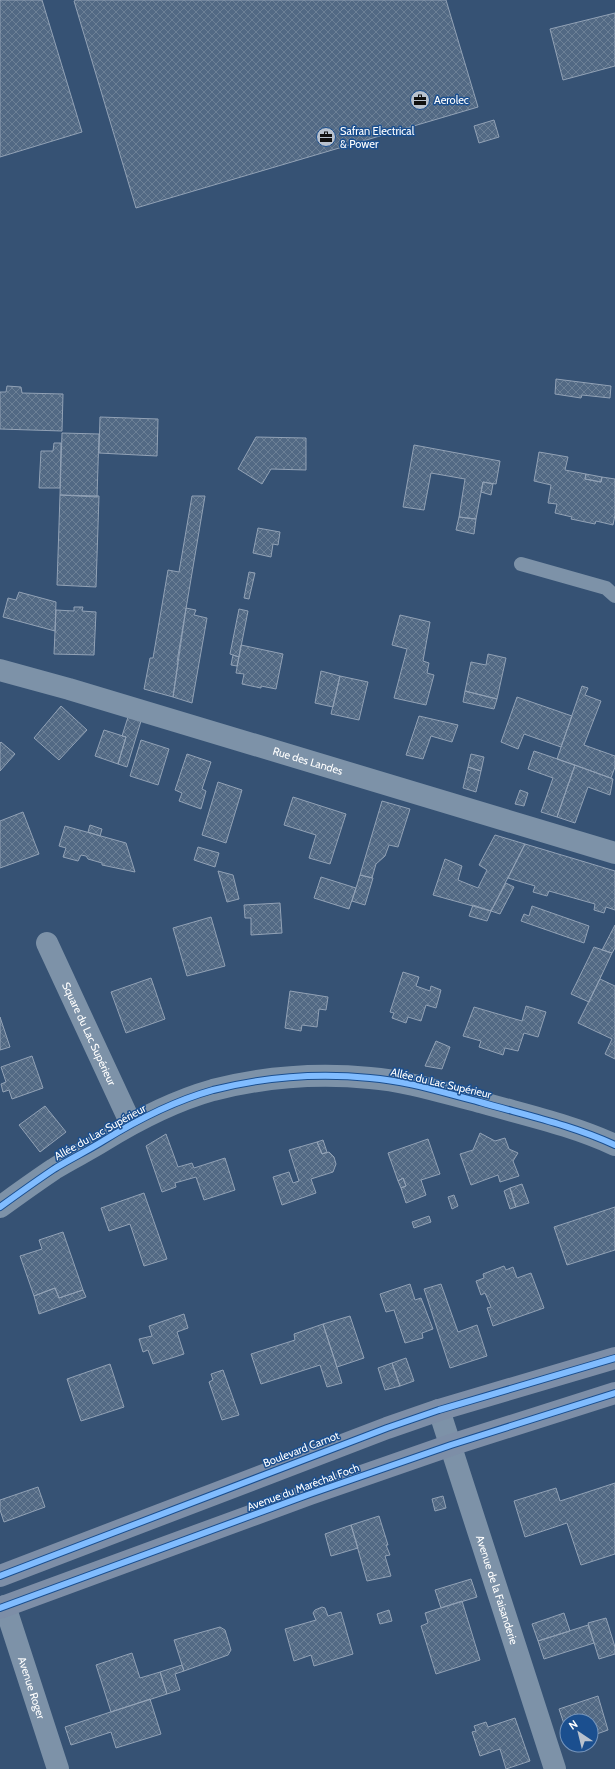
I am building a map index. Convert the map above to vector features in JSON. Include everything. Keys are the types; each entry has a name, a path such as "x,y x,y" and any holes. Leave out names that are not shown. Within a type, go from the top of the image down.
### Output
{"main road":[{"name":"Boulevard Carnot","path":"0,1576 387,1428 439,1410 615,1358"},
{"name":"Avenue du Maréchal Foch","path":"2,1601 451,1445 615,1393"}],"street":[{"name":"Rue des Landes","path":"0,670 614,849"},
{"name":"Square du Lac Supérieur","path":"48,943 132,1124"},
{"name":"Allée du Lac Supérieur","path":"0,1207 55,1168 132,1124 173,1105 212,1090 256,1081 295,1077 337,1076 372,1078 418,1086 542,1119 594,1136 615,1145"},
{"name":"Avenue de la Faisanderie","path":"439,1410 555,1769"},
{"name":"Avenue Roger","path":"2,1601 58,1769"}],"lane":[{"path":"521,564 606,588 615,596"}],"building":[{"path":"0,0 42,0 82,132 0,157"},
{"path":"446,0 478,107 136,208 74,1"},
{"path":"615,13 615,66 563,80 550,29"},
{"path":"494,120 499,137 479,143 474,126"},
{"path":"556,379 611,386 610,398 582,395 581,398 555,394"},
{"path":"7,386 21,387 22,393 63,394 62,431 0,429 0,392 6,392"},
{"path":"100,417 158,419 157,456 99,453"},
{"path":"62,433 99,434 97,497 60,495"},
{"path":"256,437 306,438 306,470 271,469 262,484 238,469"},
{"path":"54,443 61,443 60,488 39,488 41,451 53,451"},
{"path":"414,445 500,461 496,484 483,482 476,519 459,517 465,479 431,473 424,510 403,507"},
{"path":"539,452 568,457 565,470 586,474 585,479 601,482 602,477 615,479 615,515 613,525 596,521 595,524 571,519 572,517 555,513 557,504 548,503 551,485 534,481"},
{"path":"586,474 602,477 601,482 585,479"},
{"path":"483,482 493,484 491,495 481,492"},
{"path":"60,495 99,496 96,587 57,585"},
{"path":"192,496 205,496 177,662 173,697 144,689 150,658 153,658 168,570 179,572"},
{"path":"459,517 476,519 474,534 456,530"},
{"path":"258,528 280,532 278,545 273,544 271,557 253,553"},
{"path":"249,572 255,573 249,599 244,598"},
{"path":"19,592 56,602 55,631 3,617 8,598 16,600"},
{"path":"74,607 83,607 82,611 96,612 94,655 54,654 56,610 74,611"},
{"path":"186,608 196,610 194,615 207,618 192,703 173,697"},
{"path":"239,609 248,611 239,657 230,654"},
{"path":"400,615 430,622 423,661 429,663 427,673 434,675 426,705 394,698 407,649 392,645"},
{"path":"241,645 283,654 276,689 242,684 244,674 236,673"},
{"path":"488,654 506,658 497,699 465,691 471,662 486,665"},
{"path":"233,655 239,657 237,666 231,665"},
{"path":"321,671 340,676 333,707 315,703"},
{"path":"340,676 368,682 359,720 331,714"},
{"path":"582,686 588,688 585,695 601,701 584,745 615,756 615,767 611,778 557,759"},
{"path":"465,691 497,699 494,709 463,702"},
{"path":"517,697 572,716 561,747 524,734 518,749 501,742"},
{"path":"61,706 87,730 59,760 34,738"},
{"path":"419,716 458,725 452,742 431,736 423,759 406,755"},
{"path":"128,717 141,721 127,767 118,764 126,737 122,736"},
{"path":"104,730 126,737 118,764 95,756"},
{"path":"141,740 169,749 158,785 130,776"},
{"path":"1,742 15,754 0,771 0,743"},
{"path":"534,751 575,765 557,817 541,812 553,778 528,769"},
{"path":"187,754 211,762 202,789 206,791 201,809 179,801 182,793 175,790"},
{"path":"471,754 484,757 481,771 468,767"},
{"path":"575,765 613,779 610,795 588,787 575,823 557,817"},
{"path":"468,767 481,771 476,792 463,788"},
{"path":"218,782 242,790 226,843 202,835"},
{"path":"520,790 528,793 524,806 515,804"},
{"path":"293,797 346,814 330,864 309,858 316,835 284,825"},
{"path":"382,801 410,809 398,847 389,845 385,856 376,864 372,878 360,875"},
{"path":"23,812 39,854 0,868 0,821"},
{"path":"90,825 102,829 100,836 88,832"},
{"path":"65,826 126,843 135,872 102,865 102,863 88,859 86,856 81,855 78,861 63,857 66,848 59,846"},
{"path":"495,835 525,844 491,911 433,895 445,859 462,866 458,880 478,888 487,870 479,865"},
{"path":"525,844 615,871 615,910 606,907 604,913 594,910 595,904 549,891 547,896 533,892 535,886 508,878"},
{"path":"198,847 219,853 215,867 194,860"},
{"path":"218,871 233,875 239,899 227,902"},
{"path":"360,875 373,878 365,905 352,901"},
{"path":"321,877 356,888 349,909 314,898"},
{"path":"506,883 514,887 500,914 491,911"},
{"path":"280,903 282,933 251,935 251,918 245,918 244,905"},
{"path":"473,905 491,911 487,921 469,916"},
{"path":"532,906 589,926 584,943 521,921 524,914 529,916"},
{"path":"211,917 225,966 187,976 173,928"},
{"path":"615,925 615,948 612,953 602,950"},
{"path":"594,947 612,953 589,1002 571,994"},
{"path":"403,972 419,977 416,986 430,991 431,986 441,990 436,1008 426,1005 421,1021 408,1017 406,1023 392,1018 394,1013 390,1012"},
{"path":"151,978 165,1019 126,1033 111,992"},
{"path":"600,979 615,986 615,1059 605,1054 612,1039 578,1023"},
{"path":"290,991 328,997 326,1010 319,1009 317,1027 302,1025 301,1031 285,1028"},
{"path":"526,1006 546,1012 538,1037 524,1033 518,1051 505,1048 503,1055 479,1047 481,1041 463,1036 474,1007 522,1021"},
{"path":"0,1017 10,1047 0,1050"},
{"path":"436,1041 450,1047 442,1069 425,1066"},
{"path":"32,1056 43,1088 12,1099 9,1090 3,1092 1,1084 6,1082 1,1067"},
{"path":"45,1106 66,1132 40,1152 19,1125"},
{"path":"480,1133 495,1141 505,1138 509,1149 518,1153 513,1161 519,1176 500,1182 498,1175 471,1185 460,1154 473,1150"},
{"path":"166,1134 178,1167 192,1163 194,1168 225,1158 235,1190 204,1200 196,1177 175,1183 176,1187 162,1192 146,1146"},
{"path":"428,1139 440,1174 421,1180 426,1195 406,1203 401,1188 406,1186 403,1178 398,1181 388,1153"},
{"path":"323,1140 327,1152 322,1154 317,1142"},
{"path":"317,1142 322,1154 329,1152 334,1157 336,1164 333,1172 311,1179 316,1193 282,1205 273,1177 289,1172 293,1183 299,1181 289,1150"},
{"path":"403,1178 406,1186 401,1188 398,1181"},
{"path":"522,1184 529,1203 516,1207 510,1188"},
{"path":"510,1188 516,1207 510,1209 504,1191"},
{"path":"144,1193 167,1259 144,1266 130,1224 109,1231 101,1208"},
{"path":"454,1195 458,1206 452,1209 448,1197"},
{"path":"615,1207 615,1250 567,1265 554,1227"},
{"path":"429,1216 431,1222 414,1228 412,1222"},
{"path":"63,1232 83,1290 59,1298 55,1288 34,1296 20,1256 42,1249 39,1240"},
{"path":"504,1266 506,1270 513,1267 517,1278 531,1273 544,1308 493,1326 487,1308 491,1307 485,1293 481,1295 476,1281 484,1278 483,1274"},
{"path":"410,1284 415,1300 421,1298 433,1329 422,1333 423,1338 405,1343 394,1310 386,1312 380,1294"},
{"path":"441,1284 458,1332 477,1325 487,1356 450,1368 424,1289"},
{"path":"55,1288 59,1298 83,1290 86,1297 39,1314 34,1296"},
{"path":"184,1314 188,1328 177,1332 184,1354 153,1364 148,1350 143,1352 139,1339 152,1336 149,1326"},
{"path":"350,1316 364,1358 337,1367 323,1324"},
{"path":"323,1324 342,1383 327,1387 320,1365 261,1384 251,1354 295,1340 294,1334"},
{"path":"406,1358 414,1381 400,1386 392,1363"},
{"path":"392,1363 400,1386 385,1390 378,1368"},
{"path":"110,1364 124,1407 81,1421 67,1379"},
{"path":"223,1370 239,1415 222,1420 209,1382 213,1380 211,1374"},
{"path":"615,1483 615,1554 581,1565 567,1523 525,1537 514,1501 556,1488 560,1501"},
{"path":"38,1487 45,1507 4,1522 0,1510 0,1500"},
{"path":"443,1496 446,1508 435,1511 432,1499"},
{"path":"379,1516 390,1555 385,1556 391,1576 367,1581 351,1525"},
{"path":"351,1525 358,1548 331,1556 325,1534"},
{"path":"471,1579 477,1597 441,1608 435,1590"},
{"path":"462,1601 480,1660 436,1674 421,1626 428,1623 425,1613"},
{"path":"322,1607 325,1608 328,1616 341,1612 353,1654 314,1666 311,1655 294,1661 285,1629 316,1620 313,1613 315,1610"},
{"path":"389,1610 392,1621 380,1624 377,1614"},
{"path":"564,1613 570,1631 538,1641 532,1624"},
{"path":"606,1618 615,1647 615,1654 599,1659 588,1623"},
{"path":"588,1625 594,1643 544,1659 538,1641"},
{"path":"220,1627 225,1630 231,1650 228,1655 184,1671 174,1640"},
{"path":"132,1653 140,1678 160,1672 167,1694 111,1712 96,1665"},
{"path":"182,1665 184,1671 175,1674 180,1690 167,1694 160,1672"},
{"path":"598,1696 608,1730 599,1733 599,1713 560,1713 559,1709"},
{"path":"150,1699 161,1734 116,1748 111,1732 71,1745 65,1727"},
{"path":"515,1718 530,1761 506,1769 500,1749 480,1756 472,1732 476,1731 474,1726 486,1722 488,1727"}],"cycle path":[{"path":"0,1207 54,1169 156,1112 198,1094 271,1079 331,1076 370,1078 398,1082 439,1091 548,1121 615,1145"},
{"path":"0,1576 387,1428 439,1410 615,1358"},
{"path":"0,1608 310,1494 451,1445 615,1393"}],"place":[{"name":"Aerolec","path":"420,100"},
{"name":"Safran Electrical & Power","path":"326,137"}]}
